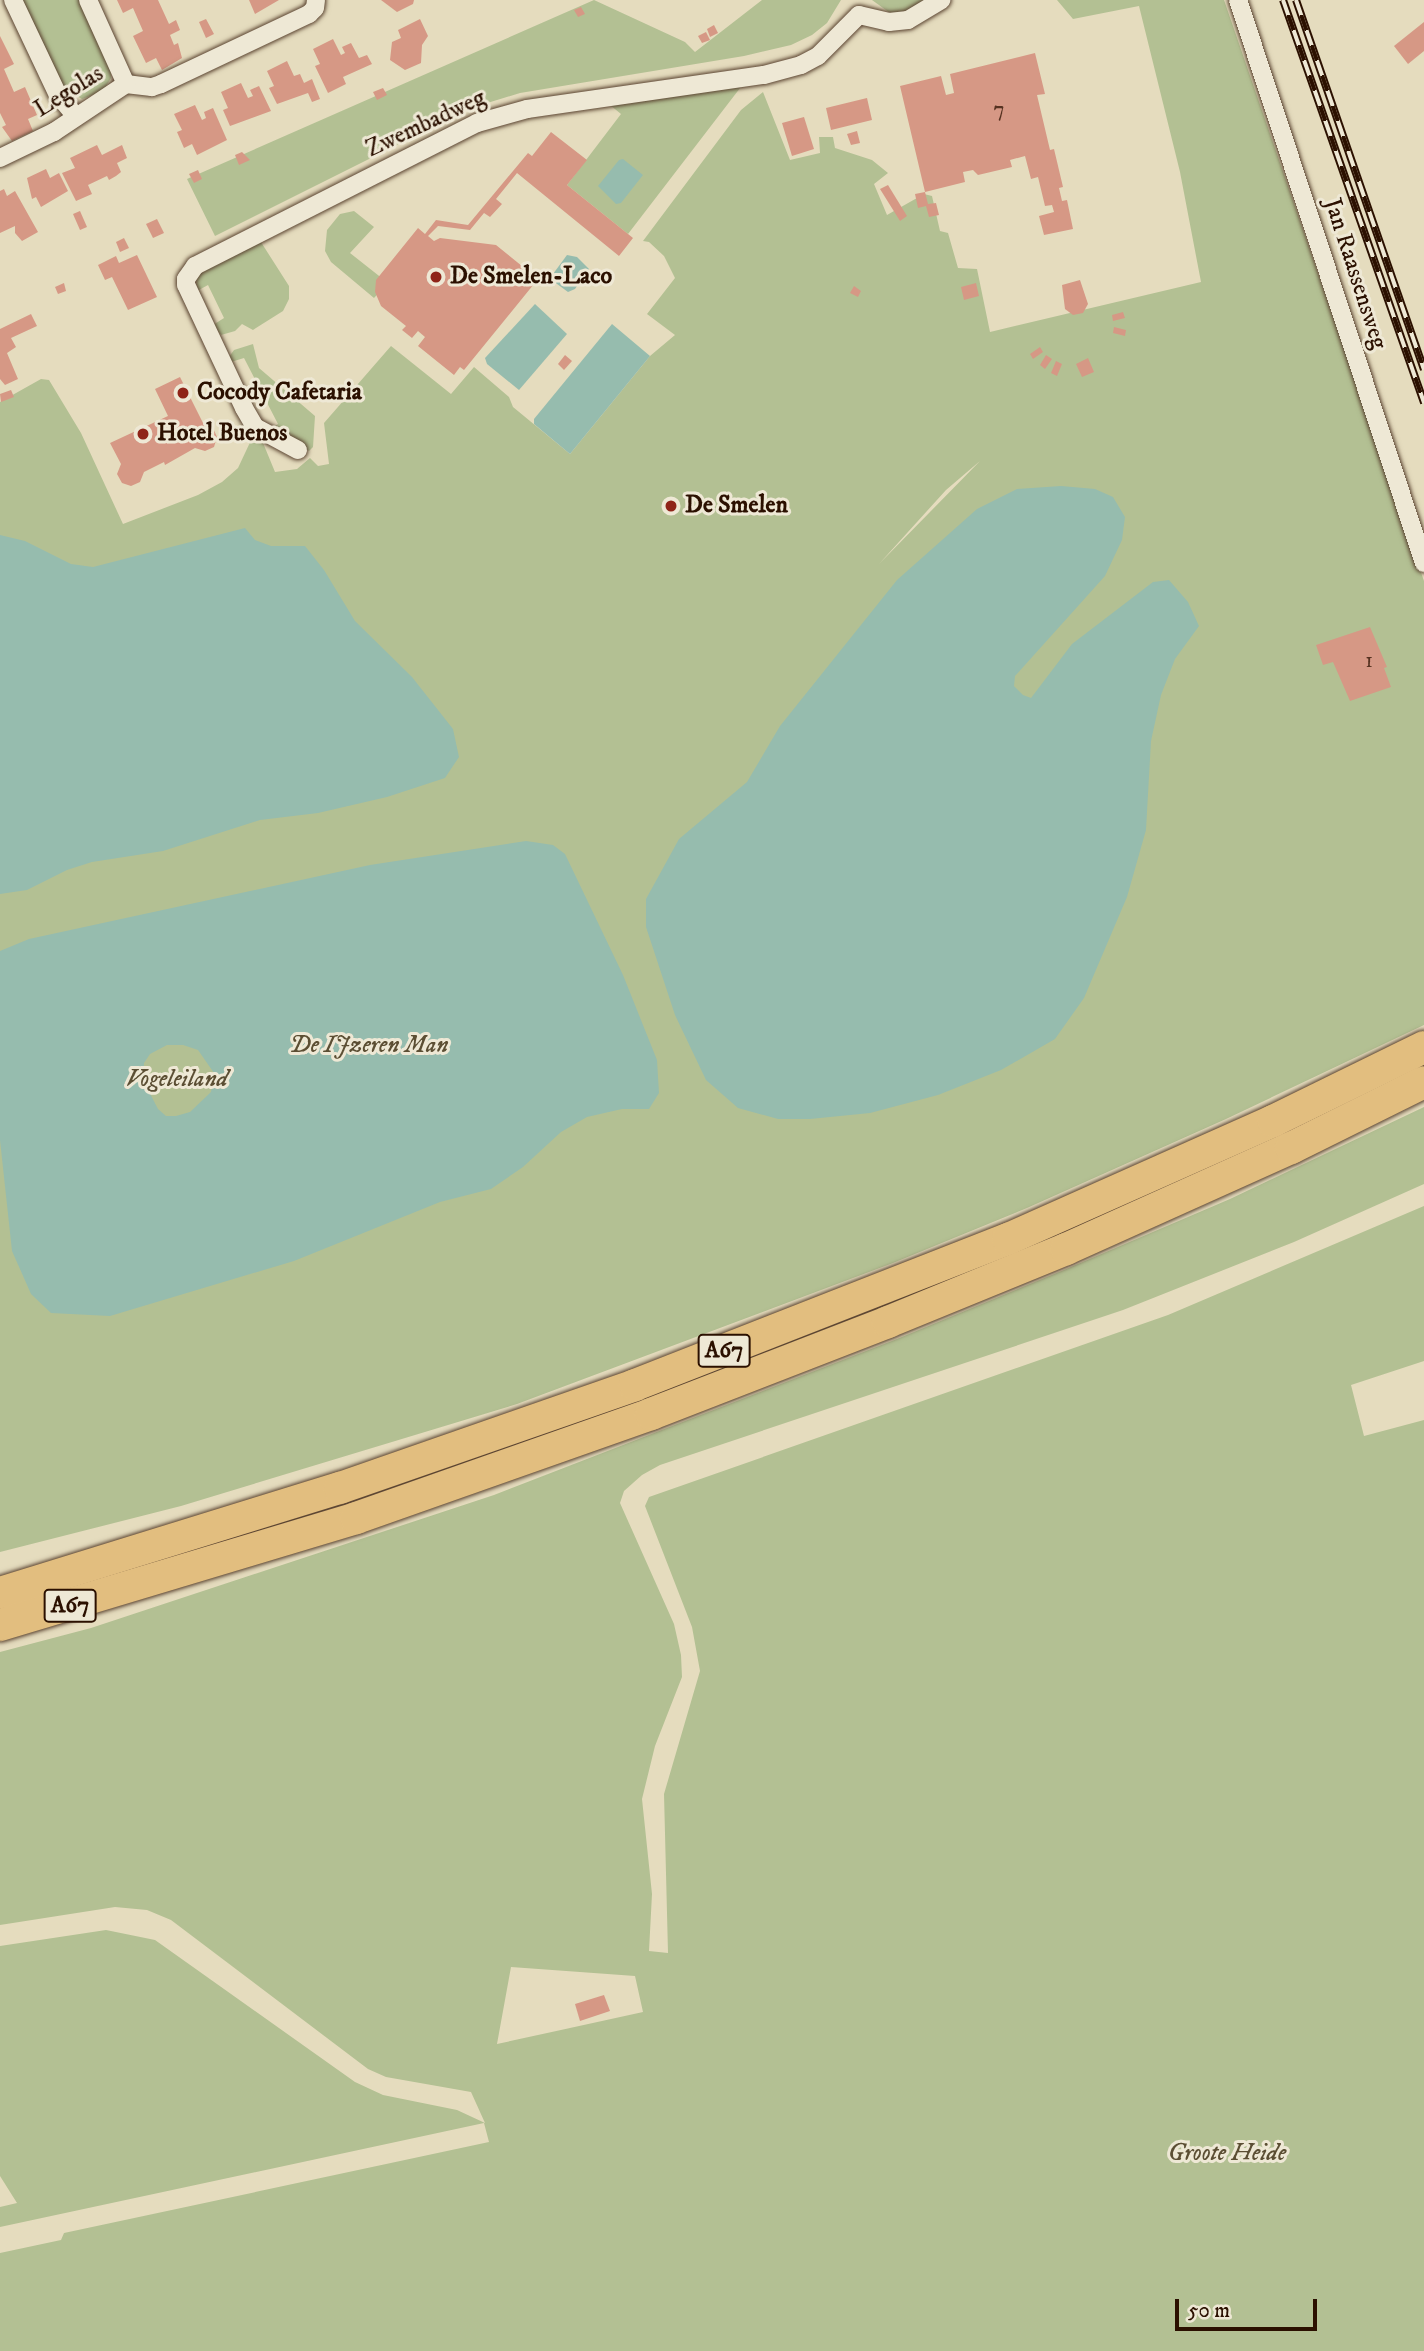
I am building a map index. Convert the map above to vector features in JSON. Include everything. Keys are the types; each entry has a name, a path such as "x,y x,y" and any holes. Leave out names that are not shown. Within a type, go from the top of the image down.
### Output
{"highway":[{"name":"A67","path":"0,1593 340,1489 635,1385 1008,1239 1273,1121 1424,1047"},
{"name":"A67","path":"0,1625 356,1518 651,1414 1066,1249 1291,1147 1424,1082"}],"street":[{"path":"13,0 58,95 75,115"},
{"path":"88,0 126,84 152,87 309,14 315,8 316,0"},
{"name":"Zwembadweg","path":"298,450 255,427 244,408 186,285 189,272 195,266 477,123 527,109 764,75 801,65 818,56 859,8 889,22 908,20 941,0"},
{"name":"Jan Raassensweg","path":"1238,0 1424,563"},
{"name":"Legolas","path":"0,159 54,132 75,115 96,105 126,84"}],"green space":[{"path":"22,0 79,0 111,67 111,78 103,91 82,99 62,87"},
{"path":"594,0 685,42 695,52 762,0 841,0 827,23 812,35 791,45 744,56 520,93 471,108 215,236 187,179"},
{"path":"872,0 924,0 908,11 890,13"},
{"name":"De IJzeren Man","path":"1057,0 1224,0 1424,581 1424,1025 1226,1119 1027,1208 893,1263 517,1404 181,1506 0,1552 0,402 41,379 49,380 81,433 123,524 198,495 222,482 238,468 253,436 261,438 275,472 297,469 310,458 318,466 329,464 324,423 391,346 451,394 474,367 509,397 513,407 570,454 650,356 675,335 647,314 675,278 664,256 649,242 643,241 741,110 763,92 790,160 820,153 819,137 833,137 835,148 872,160 888,173 874,184 887,215 924,194 932,196 940,231 948,233 958,268 977,269 990,332 1201,282 1180,172 1139,6 1073,19","holes":["980,461 879,564 946,490"]},
{"path":"747,79 628,234 567,185 621,114 604,100"},
{"path":"354,211 374,227 350,253 388,283 374,298 331,262 325,251 327,230 340,214"},
{"path":"259,239 289,286 289,299 283,311 253,330 242,324 235,331 221,335 213,325 224,318 208,285 197,291 196,274"},
{"path":"253,344 259,368 315,416 313,447 309,451 272,428 278,424 244,358 231,362 229,357 234,350"},
{"name":"Groote Heide","path":"1424,1107 1424,1184 1294,1242 1123,1310 660,1465 642,1475 624,1491 620,1503 674,1624 681,1655 682,1677 655,1746 642,1799 652,1894 649,1951 668,1953 664,1794 700,1671 692,1627 645,1506 649,1497 1168,1315 1424,1206 1424,1361 1351,1385 1364,1436 1424,1420 1424,2351 0,2351 0,2253 61,2240 64,2233 489,2142 484,2123 0,2227 0,2207 17,2203 0,2176 0,1946 106,1930 155,1940 355,2082 383,2095 457,2110 485,2123 471,2092 386,2077 368,2069 171,1920 147,1910 115,1907 0,1925 0,1652 91,1628 494,1495 897,1339 1230,1199","holes":["511,1967 635,1976 643,2012 497,2044"]}],"shaded area":[{"path":"623,159 643,175 621,203 616,204 598,186 619,160"},
{"path":"567,255 577,257 589,269 575,289 568,292 553,281 553,274"},
{"path":"535,304 567,334 519,390 487,364 485,358"},
{"path":"612,324 650,356 570,454 534,424 534,419"},
{"path":"1061,486 1095,489 1113,497 1125,517 1122,540 1105,576 1015,676 1014,686 1023,695 1031,698 1072,644 1153,582 1169,580 1188,602 1199,626 1175,659 1161,695 1151,741 1146,830 1127,897 1084,998 1055,1039 1001,1070 938,1095 870,1113 810,1119 778,1119 738,1108 706,1080 675,1015 646,927 646,899 679,839 747,782 780,726 897,580 977,509 1017,489"},
{"path":"245,528 255,540 271,546 305,546 324,570 355,621 412,677 453,729 459,757 445,778 387,797 318,813 260,820 163,851 92,862 67,870 27,890 0,894 0,535 25,541 71,564 93,567"},
{"path":"526,841 553,845 565,854 623,975 657,1060 659,1093 649,1109 622,1109 587,1117 561,1132 523,1167 491,1189 440,1202 294,1261 110,1316 51,1313 31,1294 12,1251 0,1140 0,951 29,939 370,865","holes":["167,1045 183,1045 198,1050 214,1073 211,1092 190,1112 166,1116 158,1109 143,1080 144,1063 150,1054"]}],"building":[{"path":"117,0 158,0 169,24 176,20 180,30 170,35 174,45 178,43 182,58 162,70 156,58 146,63 133,36 143,31 133,8 123,13"},
{"path":"249,0 279,0 255,14"},
{"path":"381,0 414,0 413,4 397,12"},
{"path":"581,7 585,14 578,17 574,10"},
{"path":"206,19 214,34 206,38 199,22"},
{"path":"420,19 428,36 422,45 421,63 405,70 390,60 392,42 401,38 398,30"},
{"path":"1424,22 1424,51 1408,64 1394,46"},
{"path":"714,25 718,33 710,37 707,29"},
{"path":"706,32 710,40 702,43 698,36"},
{"path":"0,36 14,64 4,69 14,92 25,87 37,115 28,119 33,131 12,141 2,127 6,125 0,113"},
{"path":"333,39 341,55 345,53 342,47 351,43 359,58 367,55 372,64 343,77 346,84 328,93 315,66 320,64 313,49"},
{"path":"1035,53 1045,94 1037,95 1050,150 1054,149 1063,187 1059,188 1062,201 1067,200 1073,229 1044,235 1039,216 1054,212 1052,205 1045,206 1038,177 1031,179 1025,156 1010,160 1012,167 978,175 973,170 963,172 965,182 925,192 900,86 941,76 946,95 954,93 950,74"},
{"path":"287,61 294,76 300,74 304,83 312,79 320,99 312,102 308,93 277,104 269,88 274,86 267,71"},
{"path":"241,83 248,98 253,96 250,90 259,86 271,111 230,126 223,110 228,108 221,92"},
{"path":"383,88 387,95 377,100 373,92"},
{"path":"867,98 872,120 831,130 826,108"},
{"path":"195,105 202,120 206,118 204,112 213,108 227,140 197,155 192,144 184,148 177,132 182,130 174,114"},
{"path":"804,117 814,149 792,156 782,123"},
{"path":"857,131 860,143 851,145 847,134"},
{"path":"551,132 587,160 567,185 633,238 619,256 517,173 496,199 502,204 490,217 484,213 470,230 438,226 428,236 434,241 440,238 496,245 538,279 464,370 460,367 454,375 418,346 425,337 418,331 412,338 402,330 406,326 381,306 375,292 376,280 418,228 425,234 436,220 468,225 528,153 532,156"},
{"path":"97,145 102,155 122,145 127,158 117,163 121,172 109,180 107,176 88,185 92,194 76,201 62,173 75,168 70,158"},
{"path":"242,152 250,160 239,165 235,155"},
{"path":"46,169 50,178 59,173 68,191 41,207 36,197 32,199 27,178"},
{"path":"198,170 202,179 194,183 189,174"},
{"path":"888,185 907,216 900,221 880,189"},
{"path":"4,189 7,196 15,191 38,232 22,241 15,233 15,226 0,233 0,191"},
{"path":"925,192 928,204 936,203 939,215 929,217 926,206 918,208 915,194"},
{"path":"80,211 87,227 80,230 73,214"},
{"path":"157,219 164,233 153,238 146,224"},
{"path":"124,238 129,248 120,252 116,242"},
{"path":"137,255 157,297 128,310 112,277 105,280 98,265 116,256 119,263"},
{"path":"1080,280 1088,304 1083,313 1073,315 1065,309 1062,285"},
{"path":"64,283 66,291 58,294 55,287"},
{"path":"976,283 979,296 964,300 961,287"},
{"path":"854,286 861,291 858,297 850,293"},
{"path":"1123,312 1125,318 1113,321 1112,315"},
{"path":"31,314 37,326 11,338 16,347 7,353 18,379 5,385 0,379 0,329"},
{"path":"1114,327 1126,330 1125,336 1113,333"},
{"path":"1040,347 1043,352 1033,359 1030,354"},
{"path":"565,355 572,361 564,370 558,364"},
{"path":"1046,355 1052,359 1045,369 1040,365"},
{"path":"1088,358 1094,372 1082,377 1076,364"},
{"path":"1056,361 1062,364 1057,376 1051,373"},
{"path":"180,377 204,425 213,428 217,437 214,447 205,451 195,448 165,465 164,462 144,472 140,482 131,486 122,483 117,474 121,464 110,443 168,416 155,389"},
{"path":"11,390 14,397 1,402 0,394"},
{"path":"1370,627 1387,667 1384,668 1391,687 1350,701 1333,662 1323,665 1316,645"},
{"path":"604,1995 610,2011 580,2021 575,2004"}],"railway":[{"path":"1283,0 1424,403"},
{"path":"1296,0 1424,369"}],"place":[{"name":"De Smelen-Laco","path":"436,277"},
{"name":"Cocody Cafetaria","path":"183,393"},
{"name":"Hotel Buenos","path":"143,434"},
{"name":"De Smelen","path":"671,506"}],"park label":[{"name":"Vogeleiland","path":"177,1080"}]}
